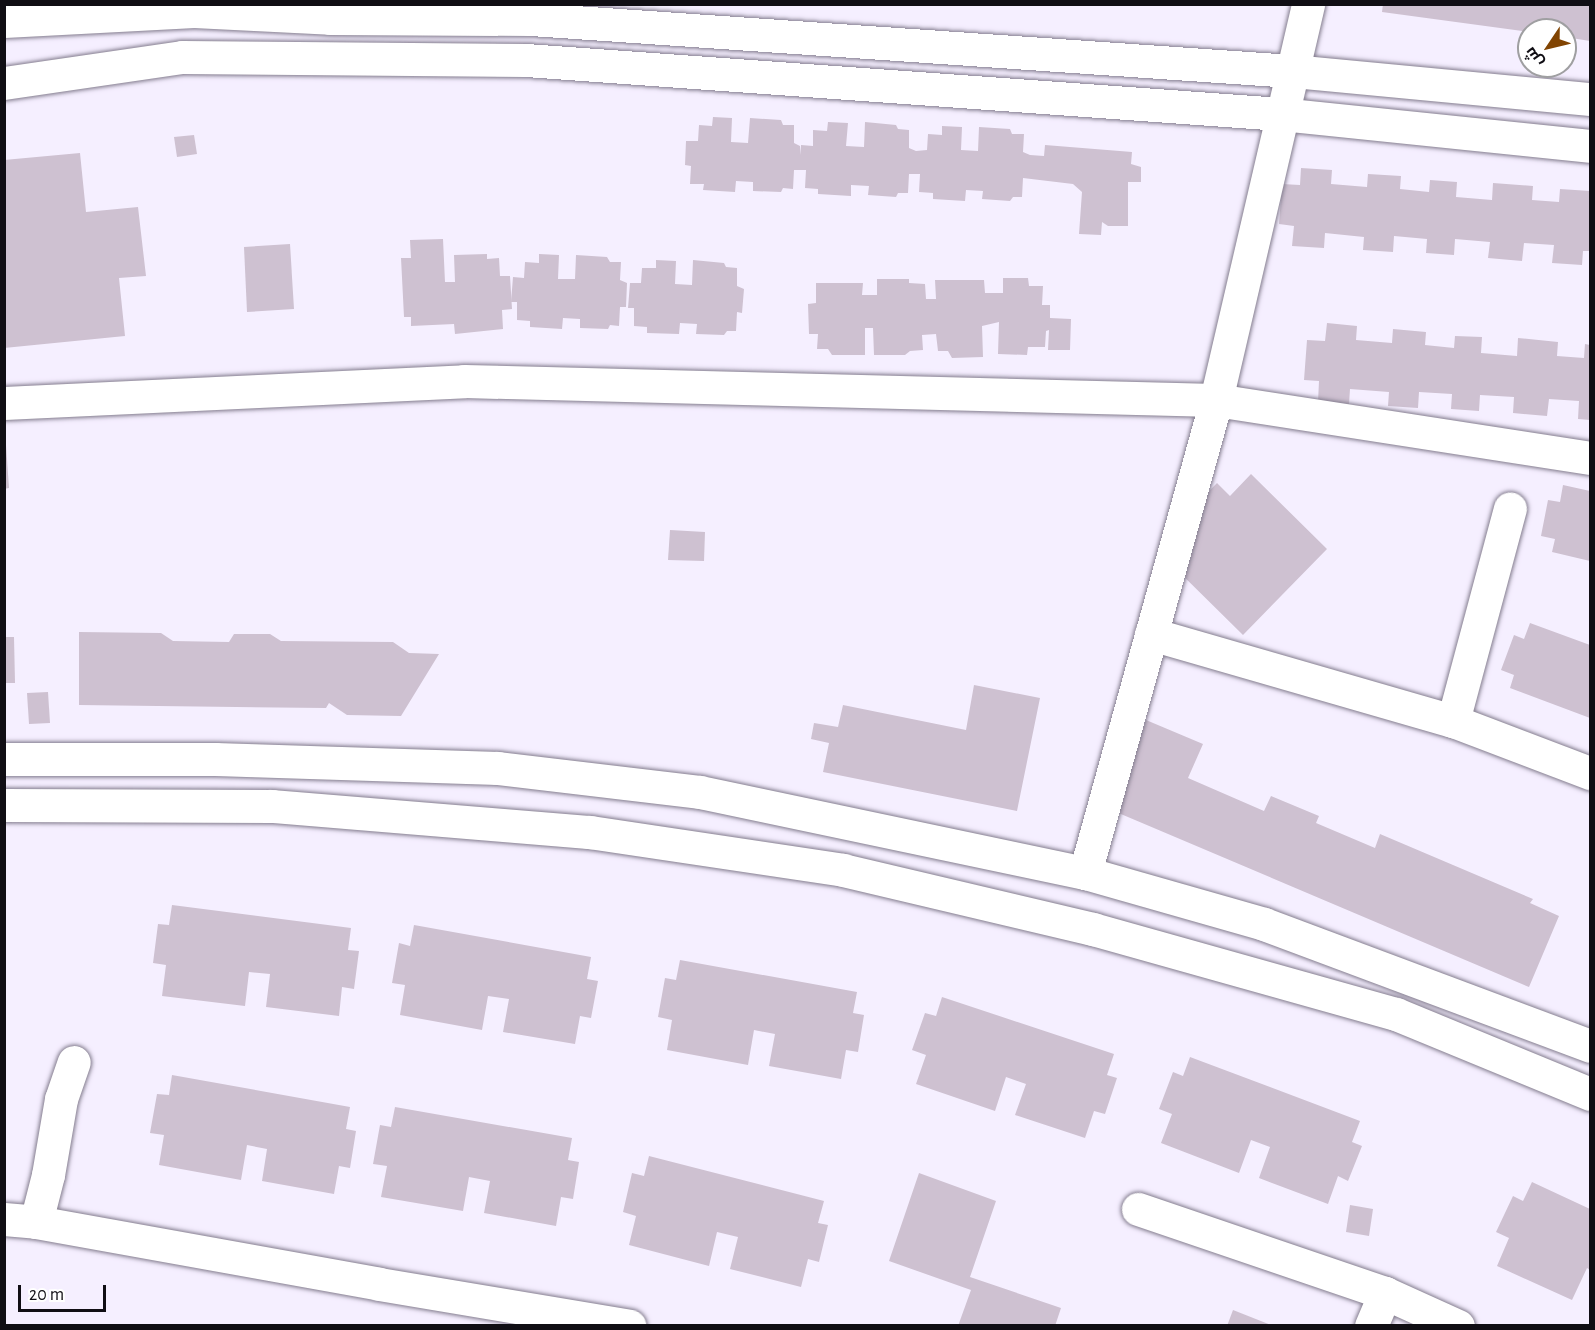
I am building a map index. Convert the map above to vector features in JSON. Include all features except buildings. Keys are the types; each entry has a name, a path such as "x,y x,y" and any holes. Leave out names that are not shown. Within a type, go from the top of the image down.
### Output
{"street":[{"path":"1085,873 1216,400 1308,4"},
{"path":"4,21 194,11 330,18 531,12 1292,71 1590,99"},
{"path":"526,60 531,12"},
{"path":"4,83 182,57 526,60 1281,114 1590,146"},
{"path":"4,403 464,381 1216,400 1590,458"},
{"path":"1454,721 1510,508"},
{"path":"1151,634 1454,721 1590,773"},
{"path":"4,759 215,759 498,768 700,792 1085,873 1264,924 1590,1046"},
{"path":"215,759 215,806"},
{"path":"4,805 273,806 590,831 843,870 1093,929 1396,1014 1590,1094"},
{"path":"36,1222 48,1175 61,1099 74,1062"},
{"path":"1138,1209 1385,1293 1458,1326"},
{"path":"4,1219 36,1222 629,1326"},
{"path":"1371,1326 1385,1293"}]}
